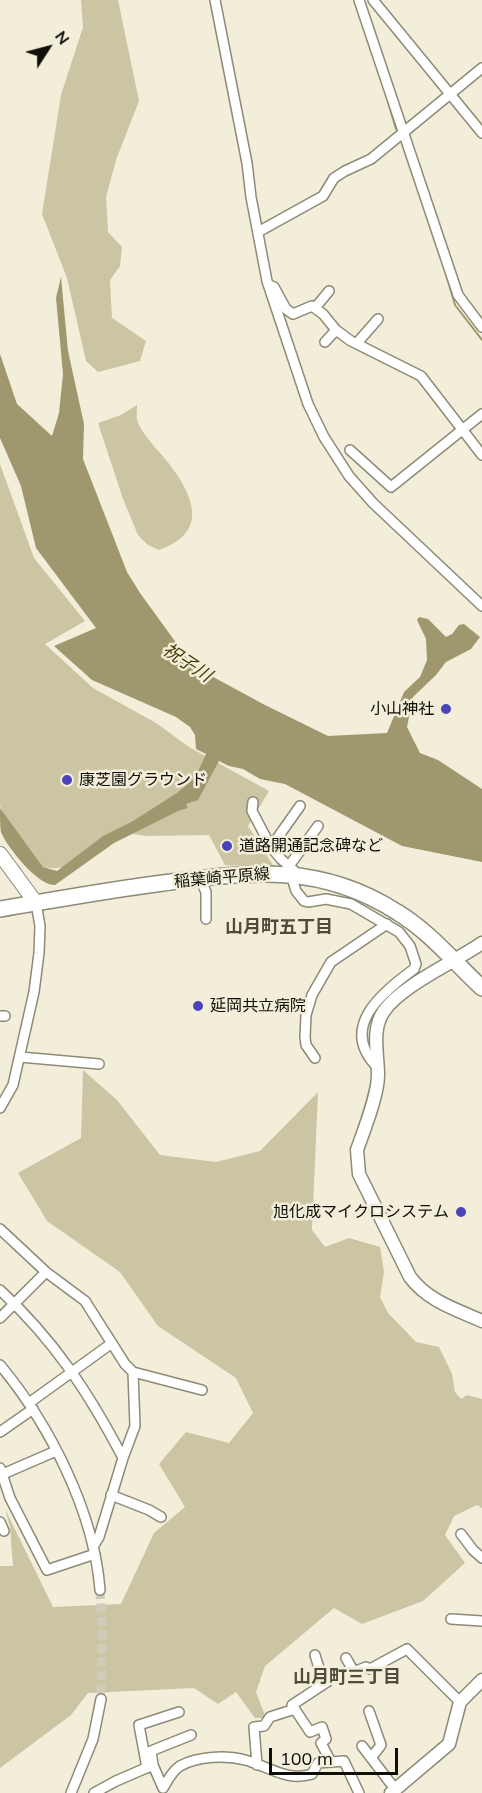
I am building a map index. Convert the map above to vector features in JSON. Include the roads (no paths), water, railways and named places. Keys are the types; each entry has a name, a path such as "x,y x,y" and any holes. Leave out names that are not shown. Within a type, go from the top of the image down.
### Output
{"main road":[{"path":"0,854 36,903"},
{"name":"稲葉崎平原線","path":"0,909 232,874 294,872 337,884 396,911 460,957 482,988"}],"street":[{"path":"215,0 268,285 308,404 324,437 349,476 373,503 482,606"},
{"path":"359,0 458,295 482,327"},
{"path":"373,0 482,133"},
{"path":"258,232 323,195 334,178 371,159 482,68"},
{"path":"268,285 274,286 286,309 293,314 312,306 323,314 336,330 421,376 482,455"},
{"path":"315,308 329,291"},
{"path":"357,343 378,319"},
{"path":"325,342 336,330"},
{"path":"350,450 391,487 440,450 482,414"},
{"path":"253,802 252,811 271,847 294,872"},
{"path":"271,847 300,806"},
{"path":"318,826 294,872 296,891 304,901 326,899 351,904 387,924 399,932 410,946 416,964 390,994 378,1022 377,1083 357,1150 359,1174 411,1277 420,1290 482,1321"},
{"path":"200,879 206,892 206,919"},
{"path":"1,1103 13,1085 34,992 40,926 36,903"},
{"path":"315,1058 306,1045 305,1037 306,1015 312,995 331,962 387,924"},
{"path":"390,994 482,943"},
{"path":"20,1058 99,1064"},
{"path":"0,1229 46,1272 85,1301 125,1364 133,1372 202,1390"},
{"path":"0,1318 46,1272"},
{"path":"0,1290 72,1372 99,1412 123,1458"},
{"path":"0,1432 72,1372 112,1343"},
{"path":"1,1369 31,1406 67,1473 94,1551 100,1590"},
{"path":"56,1451 1,1472 10,1498 47,1570 94,1551 135,1426 133,1372"},
{"path":"0,1487 4,1497 10,1498"},
{"path":"111,1496 149,1510 161,1517"},
{"path":"461,1534 472,1550 482,1558"},
{"path":"451,1619 482,1621"},
{"path":"346,1658 354,1672 366,1667 370,1669 407,1649 460,1702"},
{"path":"315,1655 327,1682 292,1705 310,1732 322,1727 326,1739 321,1743 331,1762"},
{"path":"362,1746 393,1791 449,1744 460,1702 482,1680"},
{"path":"71,1793 93,1739 101,1699"},
{"path":"257,1765 254,1727 264,1726 270,1717 295,1709"},
{"path":"369,1711 381,1745 371,1758"},
{"path":"162,1791 150,1767 139,1725 179,1712"},
{"path":"150,1767 151,1751 191,1736"},
{"path":"162,1791 179,1767 190,1762 215,1757 244,1760 289,1776 299,1777 312,1774 318,1763 344,1761 359,1793"},
{"path":"94,1793 150,1767"}],"water":[{"name":"祝子川","path":"61,277 68,351 84,424 83,459 127,572 193,666 328,736 387,733 404,692 420,677 427,660 426,639 417,620 419,617 428,619 446,637 452,634 459,625 464,624 480,637 471,649 446,662 413,697 407,727 420,753 438,760 482,789 482,862 402,846 285,784 260,779 243,769 219,761 198,800 186,804 188,808 114,843 55,885 48,884 32,873 9,846 1,832 0,808 43,867 57,871 103,836 133,821 177,793 195,778 206,754 196,749 195,735 190,727 176,717 92,680 54,646 96,628 36,548 21,486 0,438 0,354 17,404 52,436 59,413 63,374 56,298"}],"waterway":[{"path":"384,88 396,129"},
{"path":"442,260 455,305 482,340"}],"tunnel":[{"path":"100,1590 101,1699"}],"place":[{"name":"小山神社","path":"446,709"},
{"name":"康芝園グラウンド","path":"67,780"},
{"name":"道路開通記念碑など","path":"227,846"},
{"name":"延岡共立病院","path":"198,1006"},
{"name":"旭化成マイクロシステム","path":"461,1212"}],"district":[{"name":"山月町五丁目","path":"279,928"},
{"name":"山月町三丁目","path":"347,1678"}]}
